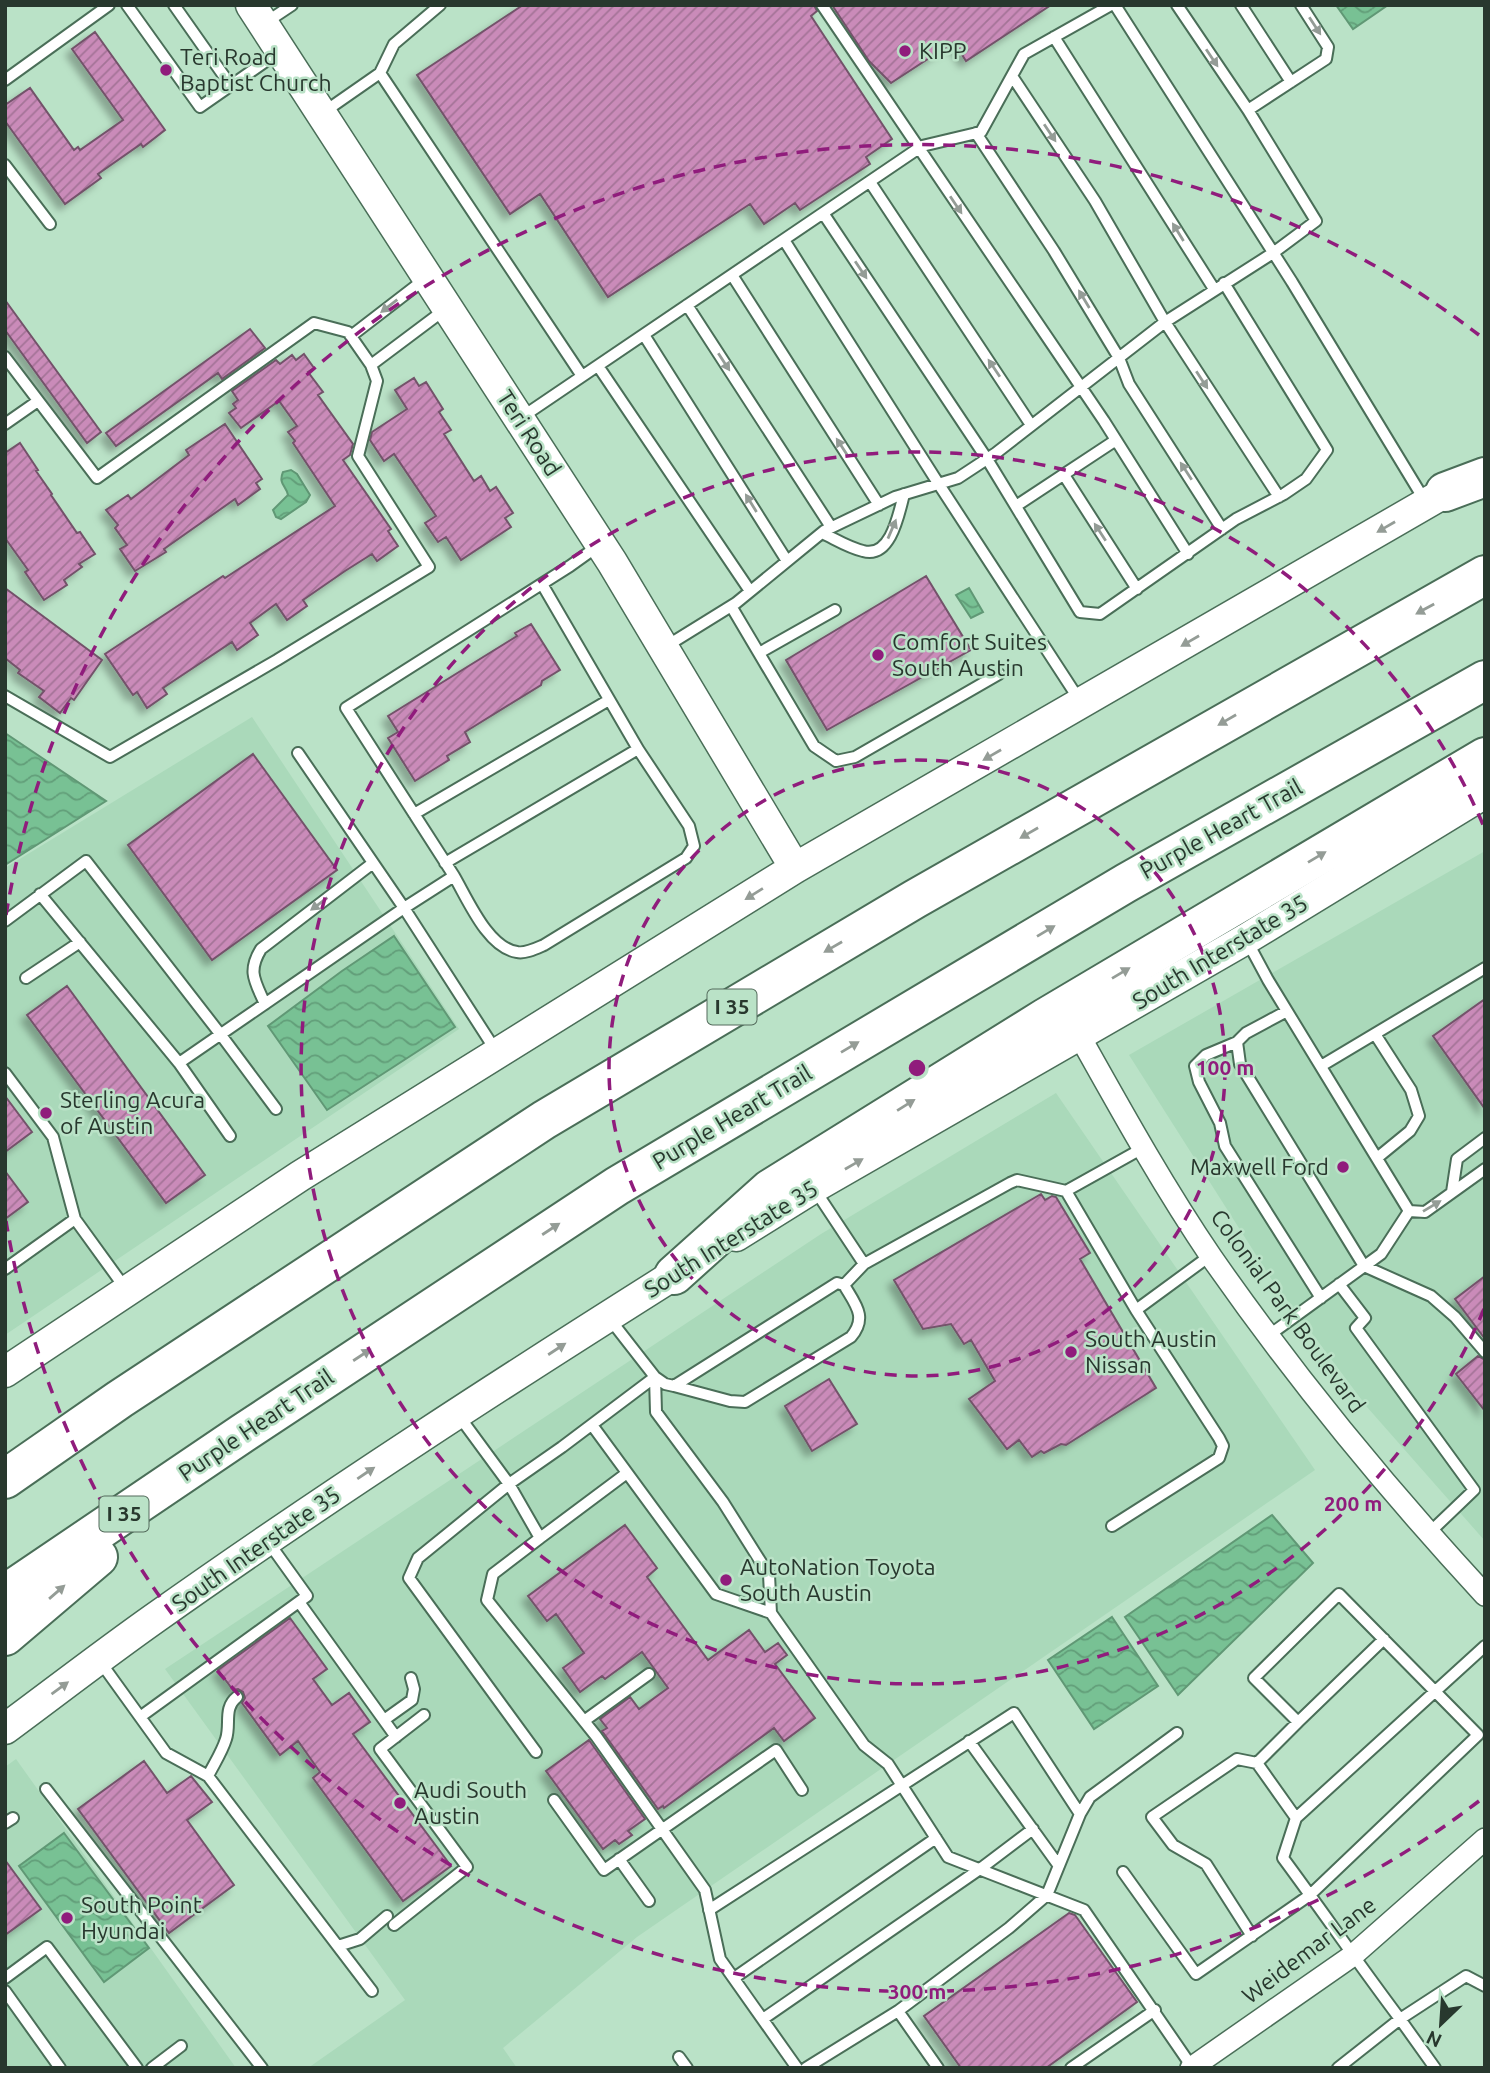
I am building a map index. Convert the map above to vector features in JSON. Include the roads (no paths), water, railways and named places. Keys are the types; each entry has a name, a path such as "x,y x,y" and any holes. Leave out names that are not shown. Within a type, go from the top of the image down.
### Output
{"highway":[{"path":"1436,498 1485,477"},
{"name":"I 35","path":"5,1479 120,1399 544,1120 903,906 1485,575"},
{"name":"Purple Heart Trail","path":"5,1594 617,1186 1126,883 1485,680"},
{"path":"674,1275 770,1189 1045,1018 1485,757"},
{"path":"5,1636 243,1433"}],"main road":[{"name":"Teri Road","path":"257,15 600,544 795,868"},
{"path":"5,1372 300,1176 795,868 1485,470"},
{"name":"South Interstate 35","path":"5,1729 267,1541 457,1413 608,1316 813,1188 1246,939 1485,793"}],"street":[{"name":"Colonial Park Boulevard","path":"1079,1035 1143,1148 1211,1255 1290,1367 1428,1534 1485,1595"},
{"name":"Weidemar Lane","path":"1192,2067 1352,1956 1485,1839"}],"lane":[{"path":"5,80 109,5"},
{"path":"127,5 200,107 281,51"},
{"path":"174,5 231,86"},
{"path":"257,15 292,5"},
{"path":"322,114 380,73 394,44 440,5"},
{"path":"822,5 1116,440 1188,554"},
{"path":"519,419 922,146 981,132 1024,54 1113,5 1436,498"},
{"path":"663,648 731,606 826,530 904,494 958,478 987,459 1165,322 1273,253 1316,222 1248,110 1177,5"},
{"path":"1241,5 1291,82"},
{"path":"1248,110 1326,59 1328,47 1301,5"},
{"path":"823,213 987,459 1080,612 1100,614 1223,529 1306,479 1327,450 1054,37"},
{"path":"380,73 582,376"},
{"path":"1012,76 1095,201 1165,322 1279,497"},
{"path":"976,133 1054,251 1119,358 1129,384 1223,529"},
{"path":"5,165 50,224"},
{"path":"870,181 1031,425"},
{"path":"784,240 1082,704"},
{"path":"732,275 879,505"},
{"path":"351,336 427,277"},
{"path":"687,305 826,530 865,552 878,549 892,536 904,494"},
{"path":"371,365 447,308"},
{"path":"5,357 97,478 314,323 348,331 371,365 377,381 358,456 429,568 110,757 5,696"},
{"path":"644,335 788,561"},
{"path":"598,366 750,591"},
{"path":"5,424 38,401"},
{"path":"1016,506 1116,440"},
{"path":"1063,475 1137,589"},
{"path":"542,584 638,749 689,827 694,846 686,858 544,945 519,953 500,946 484,928 454,876 346,708 542,584 600,544"},
{"path":"731,606 814,746 836,761 855,757 999,674"},
{"path":"759,653 835,610"},
{"path":"414,814 609,700"},
{"path":"445,863 638,749"},
{"path":"298,753 404,908 498,1053"},
{"path":"5,921 86,861 276,1109"},
{"path":"265,1004 253,975 254,961 261,949 373,863"},
{"path":"179,1063 454,876"},
{"path":"40,894 179,1063 230,1136"},
{"path":"1246,939 1287,1012 1409,1211"},
{"path":"26,978 80,942"},
{"path":"1321,1066 1485,968"},
{"path":"1287,1012 1246,1033 1237,1042 1206,1055 1195,1066 1199,1082 1220,1123 1226,1146 1321,1298"},
{"path":"1375,1034 1411,1090 1419,1116 1410,1131 1377,1158"},
{"path":"1237,1042 1240,1064 1364,1266 1431,1296 1455,1317 1485,1352"},
{"path":"5,1073 53,1137 75,1219 127,1290"},
{"path":"1452,1192 1457,1159 1485,1138"},
{"path":"844,1285 864,1264 1017,1180 1066,1191 1143,1148"},
{"path":"1409,1211 1425,1212 1485,1168"},
{"path":"813,1188 864,1264"},
{"path":"1066,1191 1136,1310 1223,1446 1219,1458 1112,1526"},
{"path":"1268,1336 1381,1254 1409,1211"},
{"path":"5,1269 75,1219"},
{"path":"1136,1310 1211,1255"},
{"path":"608,1316 655,1377 665,1384 730,1401 744,1402 851,1337 861,1320 844,1285 837,1283 674,1386"},
{"path":"1339,1284 1365,1318 1356,1328 1479,1492 1428,1534"},
{"path":"536,1752 410,1578 418,1558 509,1484 655,1377"},
{"path":"655,1377 656,1412 723,1502 769,1574 771,1613 864,1745 888,1764 948,1857 1084,1910 1192,2067"},
{"path":"457,1413 509,1484 540,1538"},
{"path":"592,1425 716,1594 771,1613"},
{"path":"627,1473 493,1574 487,1600 584,1721 705,1890 720,1959 797,2068"},
{"path":"141,1717 307,1596 267,1541"},
{"path":"1124,1872 1196,1974 1310,1895 1478,1735 1339,1594 1254,1678 1298,1723"},
{"path":"299,1602 396,1737"},
{"path":"1257,1763 1384,1639"},
{"path":"1435,2068 1283,1858 1296,1818 1485,1646"},
{"path":"99,1660 166,1753 208,1776 372,1991"},
{"path":"584,1721 649,1674"},
{"path":"384,1720 412,1700 414,1689 411,1678"},
{"path":"208,1776 227,1737 228,1710 231,1701 237,1697"},
{"path":"709,1910 1014,1713 1080,1814"},
{"path":"338,1946 360,1939 467,1867 380,1749 424,1715"},
{"path":"807,2068 898,2011 1009,1928 1047,1895 1080,1814 1090,1797 1177,1733"},
{"path":"969,1741 1059,1866"},
{"path":"554,1800 604,1870 776,1750 802,1790"},
{"path":"1252,1936 1206,1864 1173,1845 1152,1817 1237,1759 1257,1763 1296,1818"},
{"path":"46,1789 261,2068"},
{"path":"762,2019 980,1869 1033,1829"},
{"path":"734,1978 936,1839"},
{"path":"619,1859 649,1901"},
{"path":"5,1978 47,1947 137,2068"},
{"path":"1345,2065 1401,2019 1466,1976 1485,1986"},
{"path":"5,1991 60,2068"},
{"path":"1071,2068 1155,2010"},
{"path":"898,2011 938,2068"},
{"path":"152,2068 181,2046"},
{"path":"679,2057 687,2068"}],"water":[{"path":"1336,5 1388,5 1353,29"},
{"path":"291,470 297,474 310,495 306,502 281,519 276,517 273,510 288,495 282,476 283,472"},
{"path":"969,588 983,612 971,618 956,595"},
{"path":"5,733 106,801 5,865"},
{"path":"394,936 455,1027 327,1110 268,1026"},
{"path":"1272,1515 1313,1563 1178,1695 1125,1617"},
{"path":"1112,1617 1158,1686 1094,1729 1048,1660"},
{"path":"64,1833 149,1948 104,1982 19,1866"}],"place":[{"name":"KIPP","path":"905,51"},
{"name":"Teri Road Baptist Church","path":"166,70"},
{"name":"Comfort Suites South Austin","path":"878,655"},
{"name":"Sterling Acura of Austin","path":"46,1113"},
{"name":"Maxwell Ford","path":"1343,1167"},
{"name":"South Austin Nissan","path":"1071,1352"},
{"name":"AutoNation Toyota South Austin","path":"726,1580"},
{"name":"Audi South Austin","path":"400,1803"},
{"name":"South Point Hyundai","path":"67,1918"}]}
